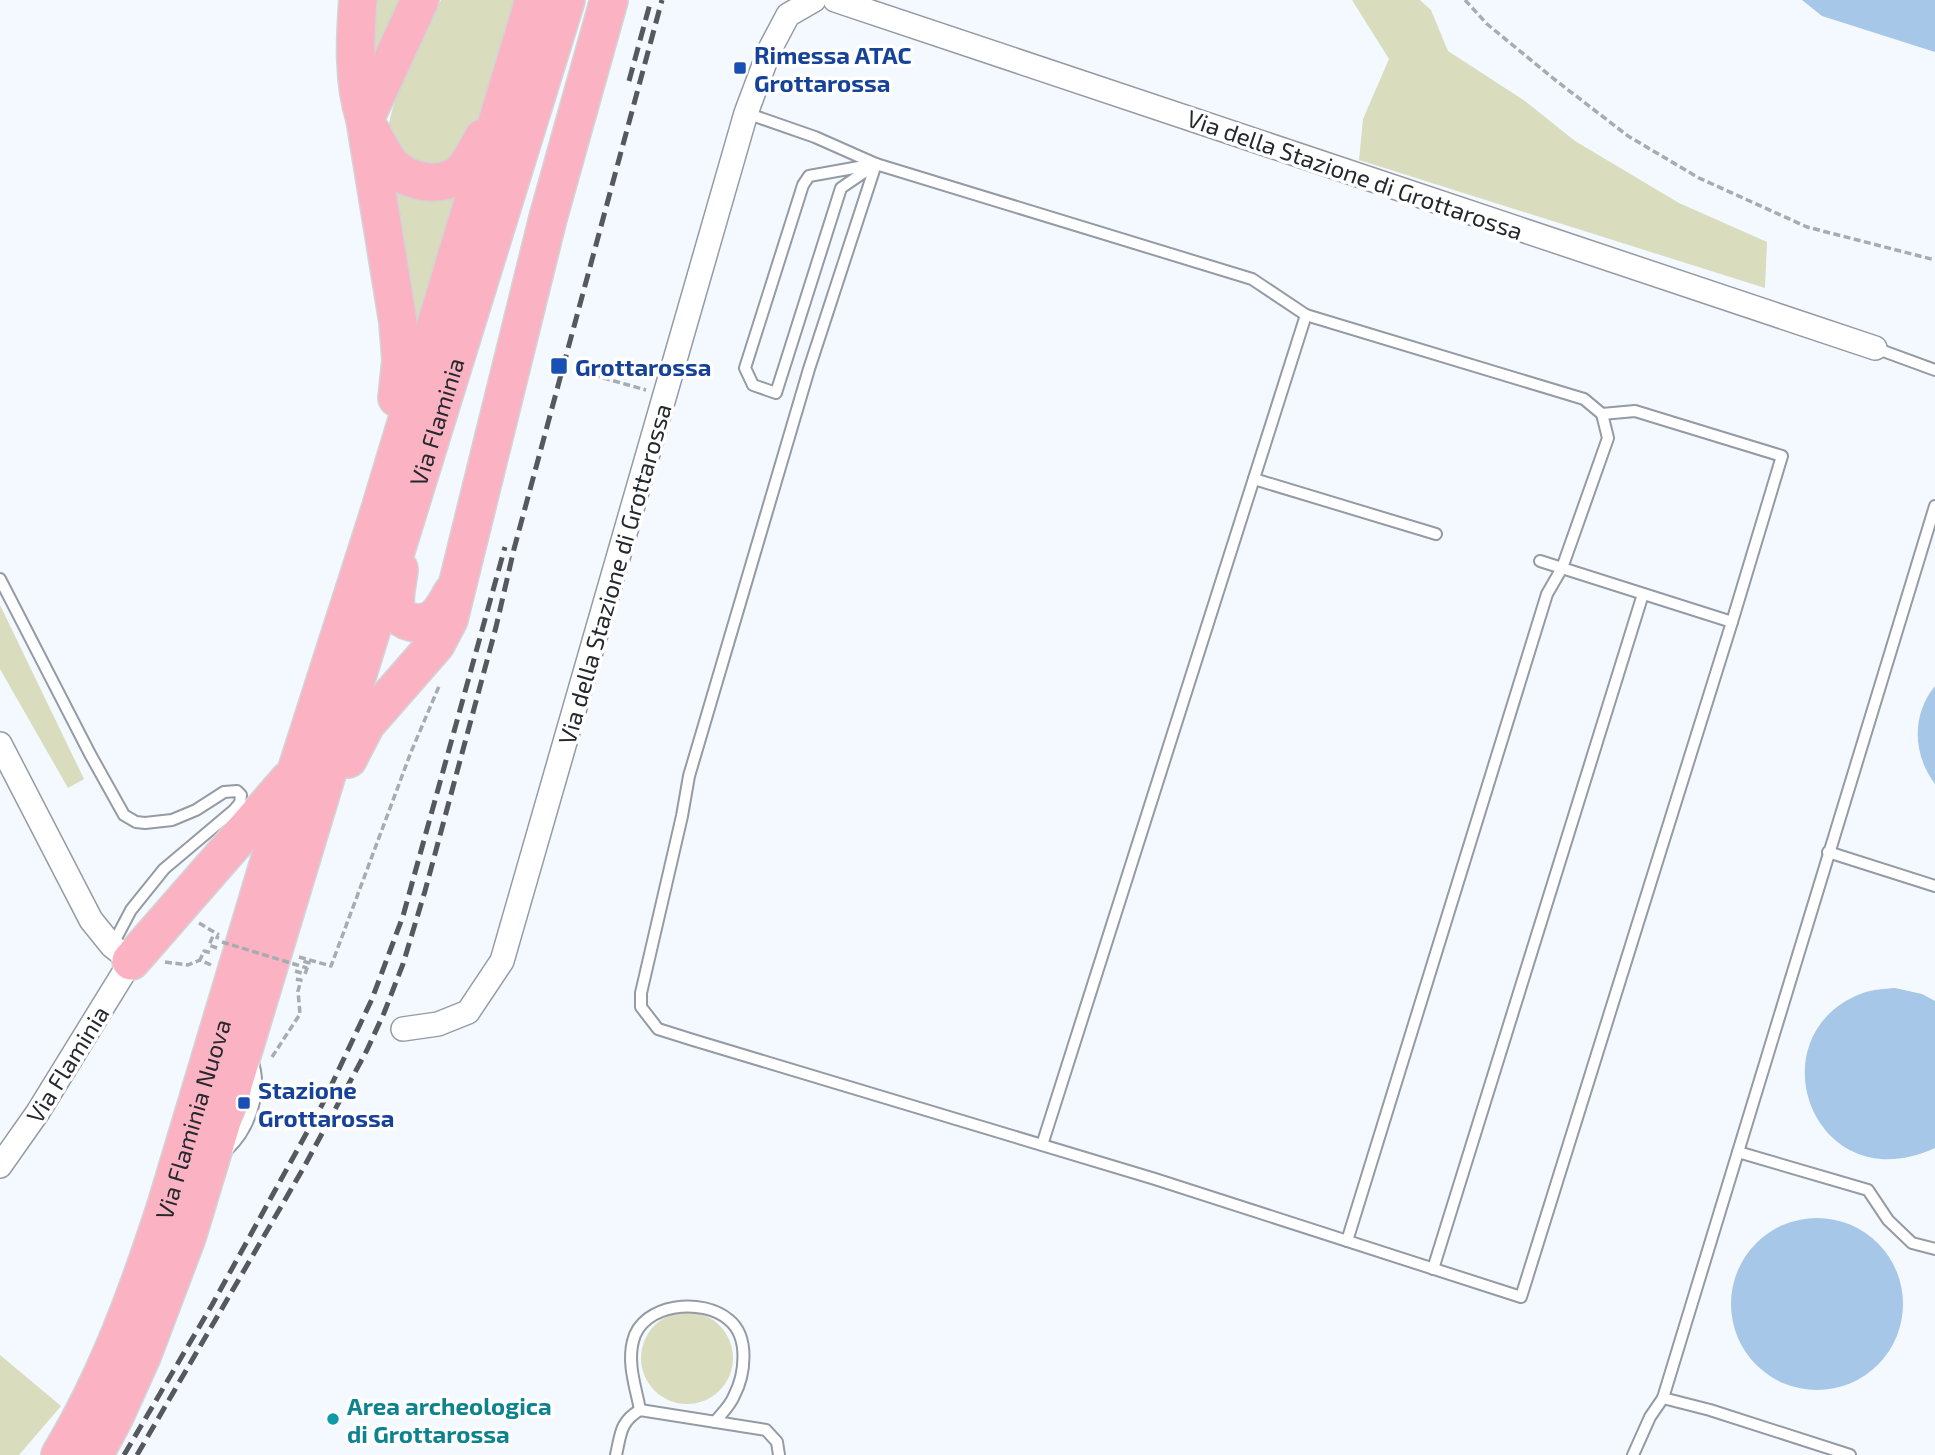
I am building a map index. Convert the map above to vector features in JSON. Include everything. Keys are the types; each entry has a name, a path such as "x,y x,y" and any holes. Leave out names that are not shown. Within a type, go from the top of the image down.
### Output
{"highway":[{"path":"358,0 357,77 401,353 390,525 398,614 406,621 424,624 435,619 443,610 457,583"},
{"path":"365,119 420,0"},
{"name":"Via Flaminia","path":"307,842 501,103 534,0"},
{"name":"Via Flaminia","path":"296,772 390,525 566,0"},
{"path":"307,842 366,724 436,644 444,629 548,218 609,0"},
{"path":"365,119 382,152 398,171 419,181 439,182 457,176 464,170 501,103"},
{"path":"134,956 296,772"},
{"name":"Via Flaminia Nuova","path":"61,1455 112,1352 147,1263 296,772"},
{"name":"Via Flaminia Nuova","path":"94,1455 123,1398 161,1311 211,1163 251,1059 307,842"}],"street":[{"name":"Via della Stazione di Grottarossa","path":"403,1029 438,1024 468,1012 502,961 747,113 771,49 788,15 814,0"},
{"name":"Via della Stazione di Grottarossa","path":"835,0 1875,348"},
{"path":"0,744 85,910 134,956"},
{"name":"Via Flaminia","path":"0,1166 38,1112 134,956"}],"lane":[{"path":"747,113 815,137 876,164 1252,279 1306,315 1584,399 1602,414 1608,438 1562,568 1547,594 1347,1241"},
{"path":"876,164 841,188 776,393 753,386 745,368 803,185 809,176 876,164"},
{"path":"876,164 809,369 689,776 645,972 641,1007 658,1029 1042,1145 1521,1297 1782,456 1636,411 1602,414"},
{"path":"1042,1145 1306,315"},
{"path":"1875,348 1935,370"},
{"path":"1254,479 1436,534"},
{"path":"1633,1455 1650,1418 1663,1398 1935,506"},
{"path":"1540,561 1731,622"},
{"path":"0,579 124,815 136,822 163,822 196,810 227,791 237,791 241,796 240,803 234,810 164,869 131,910 134,956"},
{"path":"1433,1269 1643,594"},
{"path":"1828,852 1935,886"},
{"path":"1738,1152 1868,1190 1888,1220 1912,1243 1935,1249"},
{"path":"640,1410 630,1356 634,1337 646,1320 660,1311 681,1306 709,1309 730,1320 740,1336 743,1356 741,1379 734,1399 715,1422"},
{"path":"1663,1398 1710,1410 1850,1455"},
{"path":"616,1455 626,1420 640,1410 766,1430 778,1442 779,1455"}],"path":[{"path":"1465,0 1487,24 1628,136 1699,178 1807,227 1935,260"},
{"path":"593,375 640,389"},
{"path":"303,958 331,966 411,752 440,683"},
{"path":"209,945 213,936"},
{"path":"222,942 308,965 305,974"},
{"path":"134,956 180,965 200,960"},
{"path":"251,1059 263,1069 300,1014 298,991 301,980"}],"green space":[{"path":"376,0 403,0 367,74 371,21"},
{"path":"441,0 520,0 477,128 462,159 418,172 388,133 390,117 409,66"},
{"path":"1352,0 1420,0 1431,10 1448,51 1525,101 1575,141 1679,203 1767,242 1765,288 1359,160 1363,119 1389,59"},
{"path":"388,185 416,199 433,198 463,186 418,339"},
{"path":"0,605 84,779 68,788 0,669"},
{"path":"687,1312 705,1316 719,1326 729,1340 733,1358 729,1376 719,1390 705,1400 687,1404 669,1400 655,1390 645,1376 641,1358 645,1340 655,1326 669,1316"},
{"path":"0,1355 61,1406 19,1455 0,1455"}],"water":[{"path":"1802,0 1935,0 1935,52 1822,16"},
{"path":"1935,686 1935,784 1922,761 1918,735 1922,709"},
{"path":"1895,988 1922,994 1935,1001 1935,1148 1892,1159 1857,1153 1829,1134 1812,1107 1805,1075 1810,1042 1829,1014 1863,993"},
{"path":"1817,1218 1850,1225 1878,1243 1896,1271 1903,1304 1896,1337 1878,1365 1850,1383 1817,1390 1784,1383 1756,1365 1738,1337 1731,1304 1738,1271 1756,1243 1784,1225"}],"railway":[{"path":"629,81 651,0"},
{"path":"137,1455 304,1167 367,1050 403,964 496,627 514,549 662,0"},
{"path":"124,1455 212,1305 322,1105 372,999 403,916 505,547"}],"place":[{"name":"Rimessa ATAC Grottarossa","path":"740,68"},
{"name":"Grottarossa","path":"559,366"},
{"name":"Stazione Grottarossa","path":"244,1103"},
{"name":"Area archeologica di Grottarossa","path":"333,1419"}]}
